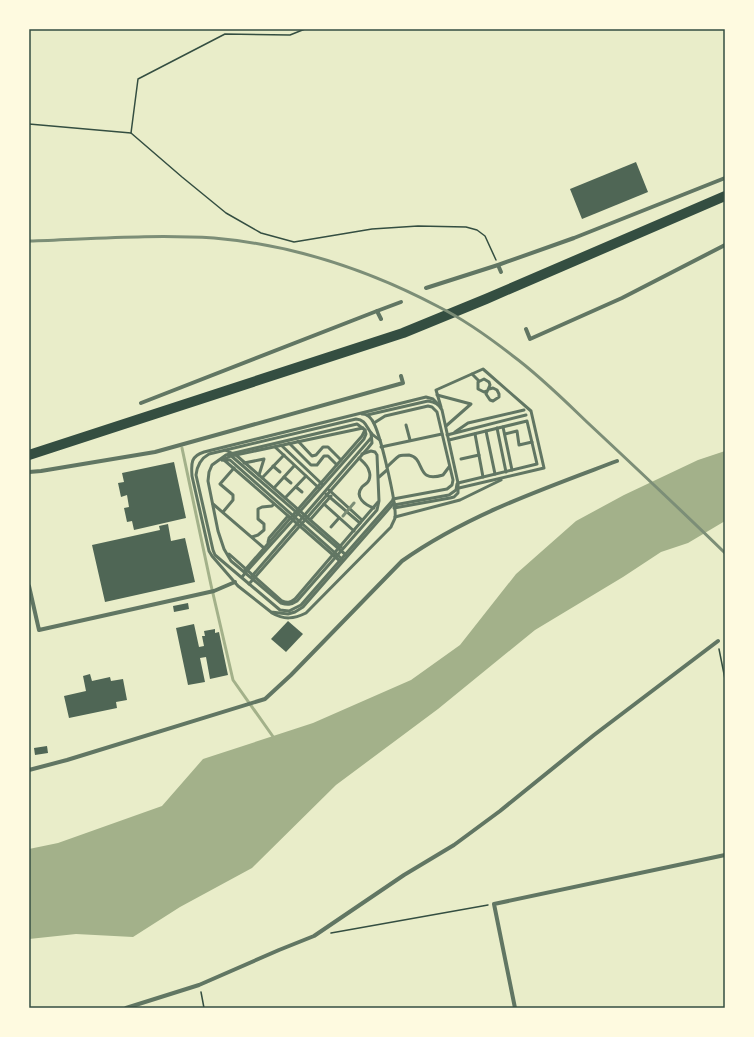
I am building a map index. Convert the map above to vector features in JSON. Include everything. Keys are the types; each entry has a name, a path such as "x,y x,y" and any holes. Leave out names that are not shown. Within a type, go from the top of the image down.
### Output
{"highway":[{"path":"29,455 402,333 486,299 725,196"}],"street":[{"path":"426,288 498,265 574,238 725,178"},
{"path":"526,329 530,339 622,298 725,245"},
{"path":"498,265 501,272"},
{"path":"140,403 401,302"},
{"path":"377,311 380,319"},
{"path":"29,472 155,452 403,383 401,376"},
{"path":"29,770 67,760 265,699 291,676 402,561 413,553 476,516 617,461"},
{"path":"29,586 39,630 214,591 235,582"},
{"path":"126,1008 199,985 314,936 404,875 454,845 594,735 718,641"},
{"path":"515,1008 494,904 725,855"}],"lane":[{"path":"394,503 454,497 458,493 458,481 446,426 439,406 436,390 483,369 531,411 544,468 459,488"},
{"path":"472,374 479,381"},
{"path":"479,381 484,379 489,382 487,398 493,401 498,397 499,394 497,390"},
{"path":"479,381 477,386 478,389 484,392 493,388 497,390"},
{"path":"497,390 502,385"},
{"path":"437,395 470,404 446,426"},
{"path":"367,415 374,423 382,446 394,503 395,518 391,527 306,613 298,617 285,619 279,618 235,582 209,551 192,476 192,459 198,454 204,452 426,397 433,399 439,406"},
{"path":"359,414 367,415 428,401 439,406"},
{"path":"458,481 483,477 537,464 523,404"},
{"path":"271,612 288,614 303,607 347,554 394,503 447,489 452,485 453,480 437,412 432,407 428,406 384,416 374,423"},
{"path":"454,433 468,423 524,410"},
{"path":"447,435 526,415"},
{"path":"306,518 324,504 330,491 372,443 371,434 365,422 356,420 225,450 205,456 197,468 196,475 215,555 280,610 289,611 301,605 342,561"},
{"path":"449,440 527,421"},
{"path":"212,465 232,455 357,424 364,428 366,434 364,439 322,484"},
{"path":"406,425 410,440"},
{"path":"503,427 512,470"},
{"path":"362,454 371,451 375,452 377,455 379,501 377,510 291,602 286,603 282,601 231,561 224,550 218,531 208,482 209,472 212,465 226,455 275,447 364,428"},
{"path":"241,576 268,543 319,488 362,436 364,428"},
{"path":"497,428 506,472"},
{"path":"486,431 495,474"},
{"path":"505,434 517,431 520,445 532,442"},
{"path":"371,434 380,440"},
{"path":"248,583 327,495 370,439 371,434"},
{"path":"382,446 442,434"},
{"path":"475,434 483,477"},
{"path":"298,441 312,456 316,455 323,446 328,447 341,460"},
{"path":"289,443 311,465 317,465 324,456 328,456 337,465"},
{"path":"281,445 361,522"},
{"path":"275,447 327,495 361,522"},
{"path":"225,450 259,475 285,498 298,512"},
{"path":"232,455 347,554"},
{"path":"262,478 284,455"},
{"path":"379,477 398,457 406,455 413,456 418,461 422,472 427,477 432,478 442,475 449,467"},
{"path":"461,459 479,455"},
{"path":"359,458 368,467 370,472 369,481 361,488 359,493 360,497 364,503 374,508"},
{"path":"244,463 264,459 259,475"},
{"path":"222,460 234,468 274,504 292,517"},
{"path":"222,460 230,460 342,561"},
{"path":"273,466 280,472"},
{"path":"274,488 294,466"},
{"path":"223,512 234,500 233,495 220,484 234,468"},
{"path":"285,498 306,476"},
{"path":"284,477 291,483"},
{"path":"395,518 460,500 506,477"},
{"path":"394,503 449,495 456,490 458,481"},
{"path":"296,487 302,492"},
{"path":"341,549 379,501"},
{"path":"213,504 264,548"},
{"path":"251,537 258,535 264,530 264,524 258,519 258,509 272,506 274,504"},
{"path":"324,504 354,531"},
{"path":"245,571 292,517"},
{"path":"331,527 340,518"}],"path":[{"path":"130,133 138,79 225,34 290,35 305,29"},
{"path":"29,124 130,133 182,178 226,213 262,233 294,242 372,229 418,226 466,227 477,230 485,236 498,265"},
{"path":"718,641 725,679"},
{"path":"329,934 494,904"},
{"path":"199,985 204,1008"}],"shaded area":[{"path":"725,451 725,521 688,543 661,552 623,577 535,630 438,709 336,785 252,868 180,907 133,937 76,934 29,939 29,849 58,843 162,806 203,759 313,723 411,680 460,645 516,574 576,521 624,495 698,460"}],"building":[{"path":"636,162 648,192 582,219 570,189"},
{"path":"174,462 186,518 134,530 132,521 127,522 124,508 129,507 127,495 121,497 118,483 124,482 122,473"},
{"path":"168,524 171,541 185,538 195,582 105,602 92,545 160,530 159,526"},
{"path":"188,603 189,609 174,612 173,606"},
{"path":"288,621 303,634 286,652 271,639"},
{"path":"194,624 199,647 204,646 202,636 205,636 204,631 215,629 215,633 219,632 228,675 210,679 206,657 200,658 205,682 188,685 176,628"},
{"path":"90,674 92,681 110,677 111,681 123,679 127,700 116,702 117,708 69,718 64,696 86,691 83,676"},
{"path":"47,746 48,753 35,755 34,748"}],"waterway":[{"path":"182,448 233,680 274,738"}],"railway":[{"path":"29,241 168,236 243,241 301,253 330,261 412,294 468,323 533,372 725,553"},
{"path":"343,516 354,503"}]}
